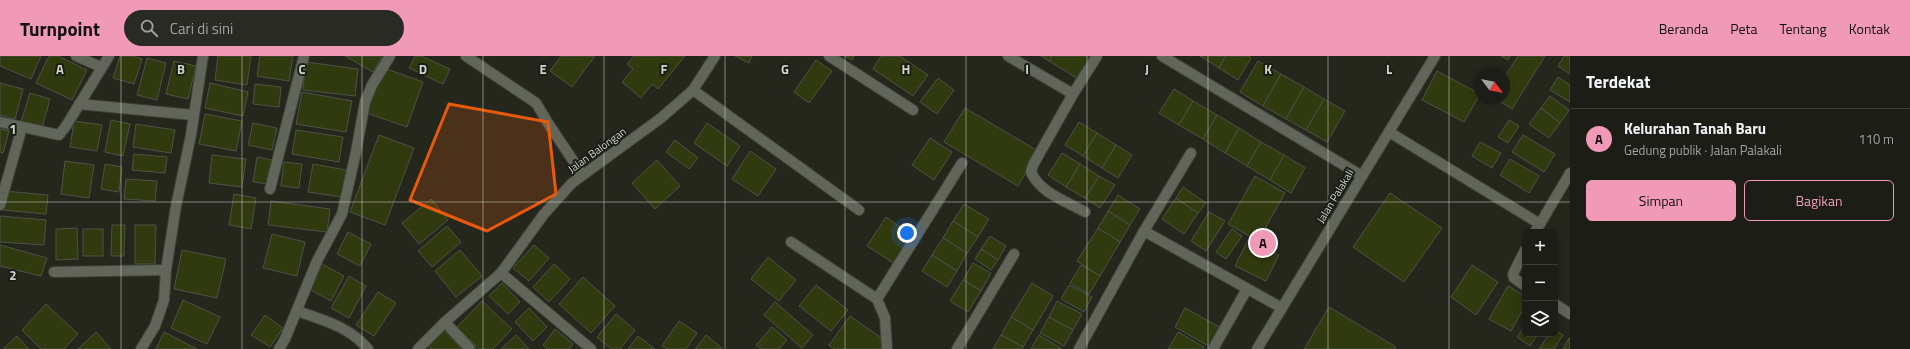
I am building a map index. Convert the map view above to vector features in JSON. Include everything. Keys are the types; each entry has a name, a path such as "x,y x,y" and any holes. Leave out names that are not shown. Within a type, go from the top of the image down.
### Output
{"street":[{"path":"76,56 101,67"},
{"path":"0,122 59,135 109,56"},
{"path":"141,349 155,326 164,300 166,270 203,56"},
{"path":"270,189 304,56"},
{"path":"279,349 286,339 317,261 342,214 354,166 365,102 372,85 390,56"},
{"path":"466,56 536,103 582,174"},
{"name":"Jalan Balongan","path":"418,349 445,322 501,274 544,214 566,189 582,174 607,159 643,132 693,90 715,56"},
{"path":"829,56 912,110"},
{"path":"1008,56 1073,94"},
{"path":"1085,212 1043,188 1034,179 1031,172 1033,165 1073,94 1097,56"},
{"path":"1162,56 1362,176"},
{"name":"Jalan Palakali","path":"1257,349 1435,56"},
{"path":"693,90 859,210"},
{"path":"79,104 193,115"},
{"path":"0,205 22,127"},
{"path":"1389,132 1538,228 1570,173"},
{"path":"1079,349 1144,230 1191,152"},
{"path":"877,299 962,163"},
{"path":"1144,230 1246,290 1282,308"},
{"path":"791,242 877,299 885,318 888,349"},
{"path":"957,349 1014,254"},
{"path":"1522,256 1513,274 1514,278 1522,284"},
{"path":"54,272 166,270"},
{"path":"501,274 591,349"},
{"path":"1213,349 1246,290"},
{"path":"1558,306 1570,314"},
{"path":"297,311 338,325 364,344 368,349"},
{"path":"445,322 470,349"}],"highlighted area":[{"path":"449,104 548,122 556,194 487,231 410,200"}],"building":[{"path":"0,56 41,56 31,79 0,66"},
{"path":"49,56 58,56 87,70 72,100 36,83"},
{"path":"120,56 133,56 142,59 134,84 113,78"},
{"path":"218,56 251,56 247,85 215,80"},
{"path":"260,56 293,56 289,81 257,76"},
{"path":"345,56 382,56 373,72"},
{"path":"415,56 421,56 450,69 443,84 409,68"},
{"path":"561,56 595,56 572,87 550,71"},
{"path":"634,56 685,56 658,89 652,84 641,98 622,82 633,69 627,64"},
{"path":"735,56 752,56 749,63"},
{"path":"845,56 854,56 852,60"},
{"path":"881,56 900,56 928,75 913,96 873,69"},
{"path":"1041,56 1052,56 1049,61"},
{"path":"1052,56 1091,56 1077,78 1049,61"},
{"path":"1200,56 1226,56 1219,68"},
{"path":"1226,56 1249,56 1251,58 1238,80 1219,68"},
{"path":"1501,56 1510,56 1508,60"},
{"path":"1518,56 1545,56 1512,109 1504,104 1510,104 1510,69"},
{"path":"1564,56 1570,56 1570,74 1558,66"},
{"path":"147,58 166,63 157,100 137,95"},
{"path":"816,60 832,71 809,103 794,92"},
{"path":"174,61 196,66 188,99 166,94"},
{"path":"1258,61 1281,74 1263,106 1240,92"},
{"path":"306,62 358,69 355,96 303,90"},
{"path":"384,68 423,82 407,127 367,113"},
{"path":"1437,71 1474,91 1474,104 1464,122 1422,100"},
{"path":"1281,74 1304,87 1286,119 1263,106"},
{"path":"1558,77 1570,85 1570,102 1550,90"},
{"path":"938,78 954,90 937,114 920,102"},
{"path":"0,83 23,89 15,119 0,115"},
{"path":"210,83 248,92 243,116 205,108"},
{"path":"255,84 281,87 279,107 253,104"},
{"path":"1304,87 1324,99 1306,130 1286,119"},
{"path":"1174,89 1193,101 1179,125 1159,113"},
{"path":"302,92 352,101 346,132 296,124"},
{"path":"30,93 50,99 42,128 21,122"},
{"path":"1550,96 1569,110 1560,123 1541,108"},
{"path":"1324,99 1345,111 1327,142 1306,130"},
{"path":"1193,101 1217,115 1203,139 1179,125"},
{"path":"965,108 1038,151 1018,186 944,142"},
{"path":"1541,108 1560,123 1549,138 1529,124"},
{"path":"205,114 242,121 236,151 199,144"},
{"path":"1217,115 1239,128 1225,153 1203,139"},
{"path":"111,120 130,124 123,156 105,152"},
{"path":"1509,120 1519,126 1508,143 1498,137"},
{"path":"74,121 102,125 97,151 70,147"},
{"path":"1079,122 1097,133 1083,156 1065,145"},
{"path":"253,123 277,128 272,150 248,145"},
{"path":"707,123 740,146 727,166 694,143"},
{"path":"136,124 175,130 171,153 133,147"},
{"path":"1239,128 1261,142 1247,166 1225,153"},
{"path":"0,129 9,131 3,153 0,152"},
{"path":"296,130 343,137 339,162 292,154"},
{"path":"1097,133 1116,145 1102,168 1083,156"},
{"path":"379,135 414,148 385,225 350,212"},
{"path":"1523,135 1555,154 1544,172 1512,152"},
{"path":"930,138 952,152 934,180 912,165"},
{"path":"675,140 698,158 689,169 666,152"},
{"path":"1261,142 1284,155 1270,180 1247,166"},
{"path":"1480,142 1501,153 1492,168 1472,156"},
{"path":"1116,145 1132,155 1118,178 1102,168"},
{"path":"750,151 776,169 758,196 732,179"},
{"path":"1062,153 1080,164 1066,187 1048,175"},
{"path":"134,154 167,157 165,173 132,170"},
{"path":"212,155 246,159 242,187 209,183"},
{"path":"1284,155 1305,168 1291,193 1270,180"},
{"path":"257,157 272,160 268,184 253,182"},
{"path":"1510,159 1539,176 1529,193 1500,175"},
{"path":"657,160 680,186 655,209 632,183"},
{"path":"65,161 94,165 89,198 61,194"},
{"path":"284,162 302,164 299,188 281,186"},
{"path":"105,164 122,167 119,192 101,189"},
{"path":"313,164 346,170 342,197 308,192"},
{"path":"1080,164 1099,176 1085,198 1066,187"},
{"path":"1099,176 1115,185 1100,208 1085,198"},
{"path":"1255,176 1285,193 1258,241 1228,224"},
{"path":"126,179 157,181 155,201 124,199"},
{"path":"1183,187 1206,203 1198,213 1176,198"},
{"path":"4,191 48,195 46,214 3,210"},
{"path":"1390,193 1442,228 1404,282 1353,247"},
{"path":"234,194 256,198 251,229 229,225"},
{"path":"1118,195 1140,209 1130,225 1108,211"},
{"path":"1176,198 1198,213 1184,234 1162,219"},
{"path":"431,199 448,220 419,244 402,223"},
{"path":"271,201 330,209 327,232 268,225"},
{"path":"964,204 989,219 978,237 953,221"},
{"path":"1108,211 1130,225 1120,242 1098,228"},
{"path":"1209,212 1225,221 1206,251 1191,241"},
{"path":"0,216 46,220 44,245 0,242"},
{"path":"886,217 913,236 895,264 867,246"},
{"path":"953,221 978,237 967,253 943,238"},
{"path":"112,225 125,225 124,256 111,256"},
{"path":"135,225 156,225 155,264 135,264"},
{"path":"447,226 461,242 432,267 418,251"},
{"path":"77,228 78,259 56,260 56,229"},
{"path":"1098,228 1120,242 1100,276 1077,261"},
{"path":"83,229 103,229 103,256 83,256"},
{"path":"1232,229 1242,236 1226,259 1216,252"},
{"path":"348,232 371,244 360,266 337,254"},
{"path":"272,234 305,242 297,276 263,268"},
{"path":"990,236 1006,246 998,260 981,249"},
{"path":"943,238 967,253 957,271 932,255"},
{"path":"1248,240 1279,255 1266,281 1235,266"},
{"path":"0,245 47,258 41,276 0,266"},
{"path":"534,245 549,258 529,281 513,268"},
{"path":"981,249 998,260 991,270 975,259"},
{"path":"182,250 226,259 217,298 174,289"},
{"path":"460,250 482,276 456,297 435,271"},
{"path":"932,255 957,271 947,287 922,271"},
{"path":"768,257 796,280 779,301 751,279"},
{"path":"973,263 991,273 981,291 963,280"},
{"path":"322,264 344,276 331,301 309,289"},
{"path":"554,264 570,279 549,302 533,287"},
{"path":"1081,265 1100,276 1089,294 1070,283"},
{"path":"1472,265 1498,282 1476,315 1451,297"},
{"path":"349,276 366,286 349,318 331,308"},
{"path":"583,277 615,306 591,333 559,304"},
{"path":"963,280 981,291 968,312 950,301"},
{"path":"502,283 520,302 508,314 489,296"},
{"path":"1032,283 1053,296 1033,330 1011,317"},
{"path":"816,285 848,310 831,331 799,306"},
{"path":"1069,285 1092,297 1084,312 1061,299"},
{"path":"1508,286 1522,294 1522,311 1511,331 1489,319"},
{"path":"378,292 396,303 374,336 356,325"},
{"path":"183,300 220,317 207,344 171,328"},
{"path":"482,301 512,329 493,349 479,349 457,327"},
{"path":"1057,301 1082,314 1073,330 1049,317"},
{"path":"775,302 813,335 802,348 764,315"},
{"path":"46,304 78,334 64,349 41,349 22,330"},
{"path":"1329,307 1396,347 1395,349 1304,349"},
{"path":"529,308 547,327 533,341 515,322"},
{"path":"1185,308 1221,328 1210,347 1175,327"},
{"path":"616,314 635,330 620,349 611,349 597,337"},
{"path":"265,315 283,328 270,347 251,335"},
{"path":"850,316 886,341 880,349 834,349 829,345"},
{"path":"1011,317 1033,330 1023,347 1001,335"},
{"path":"1049,317 1073,330 1064,346 1040,333"},
{"path":"679,321 697,333 686,349 667,349 662,346"},
{"path":"772,327 787,340 779,349 761,349 756,345"},
{"path":"443,329 462,349 431,349 426,344"},
{"path":"555,329 573,344 569,349 547,349 543,345"},
{"path":"1522,330 1522,337 1536,337 1530,346 1517,337"},
{"path":"96,332 111,349 78,349"},
{"path":"164,332 197,349 156,349"},
{"path":"1178,332 1204,347 1203,349 1168,349"},
{"path":"1558,332 1563,335 1554,349 1539,349 1547,337 1558,337"},
{"path":"516,335 529,349 501,349"},
{"path":"706,335 723,349 695,349"},
{"path":"1001,335 1023,347 1022,349 993,349"},
{"path":"1039,335 1062,349 1031,349"},
{"path":"17,336 29,349 4,349 4,348"},
{"path":"638,336 655,349 628,349"},
{"path":"1569,338 1570,349 1563,349"}],"place":[{"name":"Kelurahan Tanah Baru","path":"1263,243"}]}
